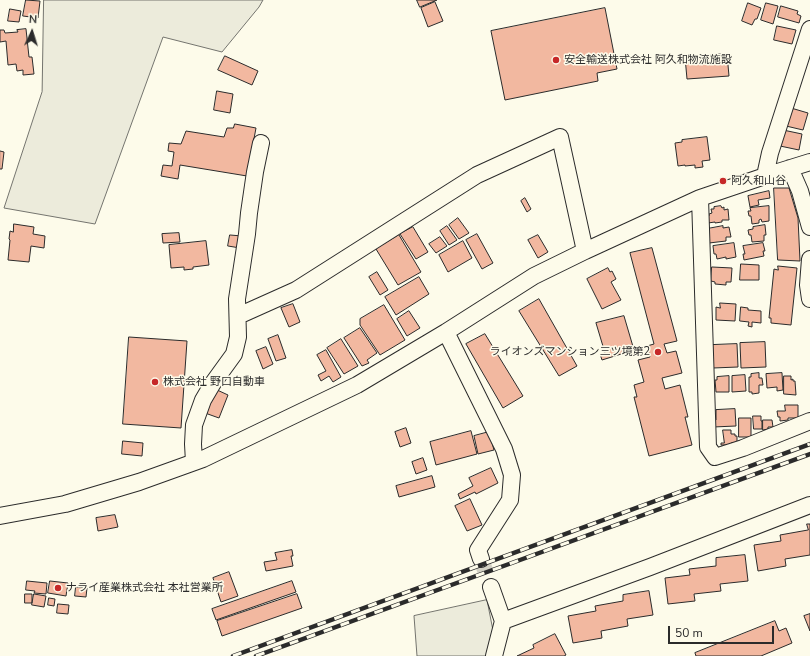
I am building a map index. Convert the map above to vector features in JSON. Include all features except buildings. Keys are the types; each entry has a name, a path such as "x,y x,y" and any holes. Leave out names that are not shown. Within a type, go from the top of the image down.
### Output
{"street":[{"path":"765,176 770,153 810,29"},
{"path":"238,316 296,290 477,175 560,137 585,251"},
{"path":"194,462 194,425 203,400 212,383 234,354 238,337 237,299 255,172 261,143"},
{"path":"0,516 65,504 139,482 203,459 357,385 446,332 534,276 585,251 700,198 810,162"},
{"path":"790,168 800,191 810,227"},
{"path":"700,198 708,447 715,457 743,448 810,421"},
{"path":"810,260 808,285 810,299"},
{"path":"446,332 504,450 512,475 510,500 478,550 481,559"},
{"path":"503,621 650,567 810,505"},
{"path":"491,587 503,621 494,656"}],"shaded area":[{"path":"44,0 263,0 222,52 163,37 95,224 4,208 42,92"},
{"path":"487,600 498,656 417,656 414,616"}],"tunnel":[{"path":"481,559 491,587"}],"railway":[{"path":"233,656 810,444"},
{"path":"256,656 810,454"}],"place":[{"name":"安全輸送株式会社 阿久和物流施設","path":"556,60"},
{"name":"阿久和山谷","path":"723,181"},
{"name":"ライオンズマンション三ツ境第2","path":"658,352"},
{"name":"株式会社 野口自動車","path":"155,382"},
{"name":"ナライ産業株式会社 本社営業所","path":"58,588"}]}
